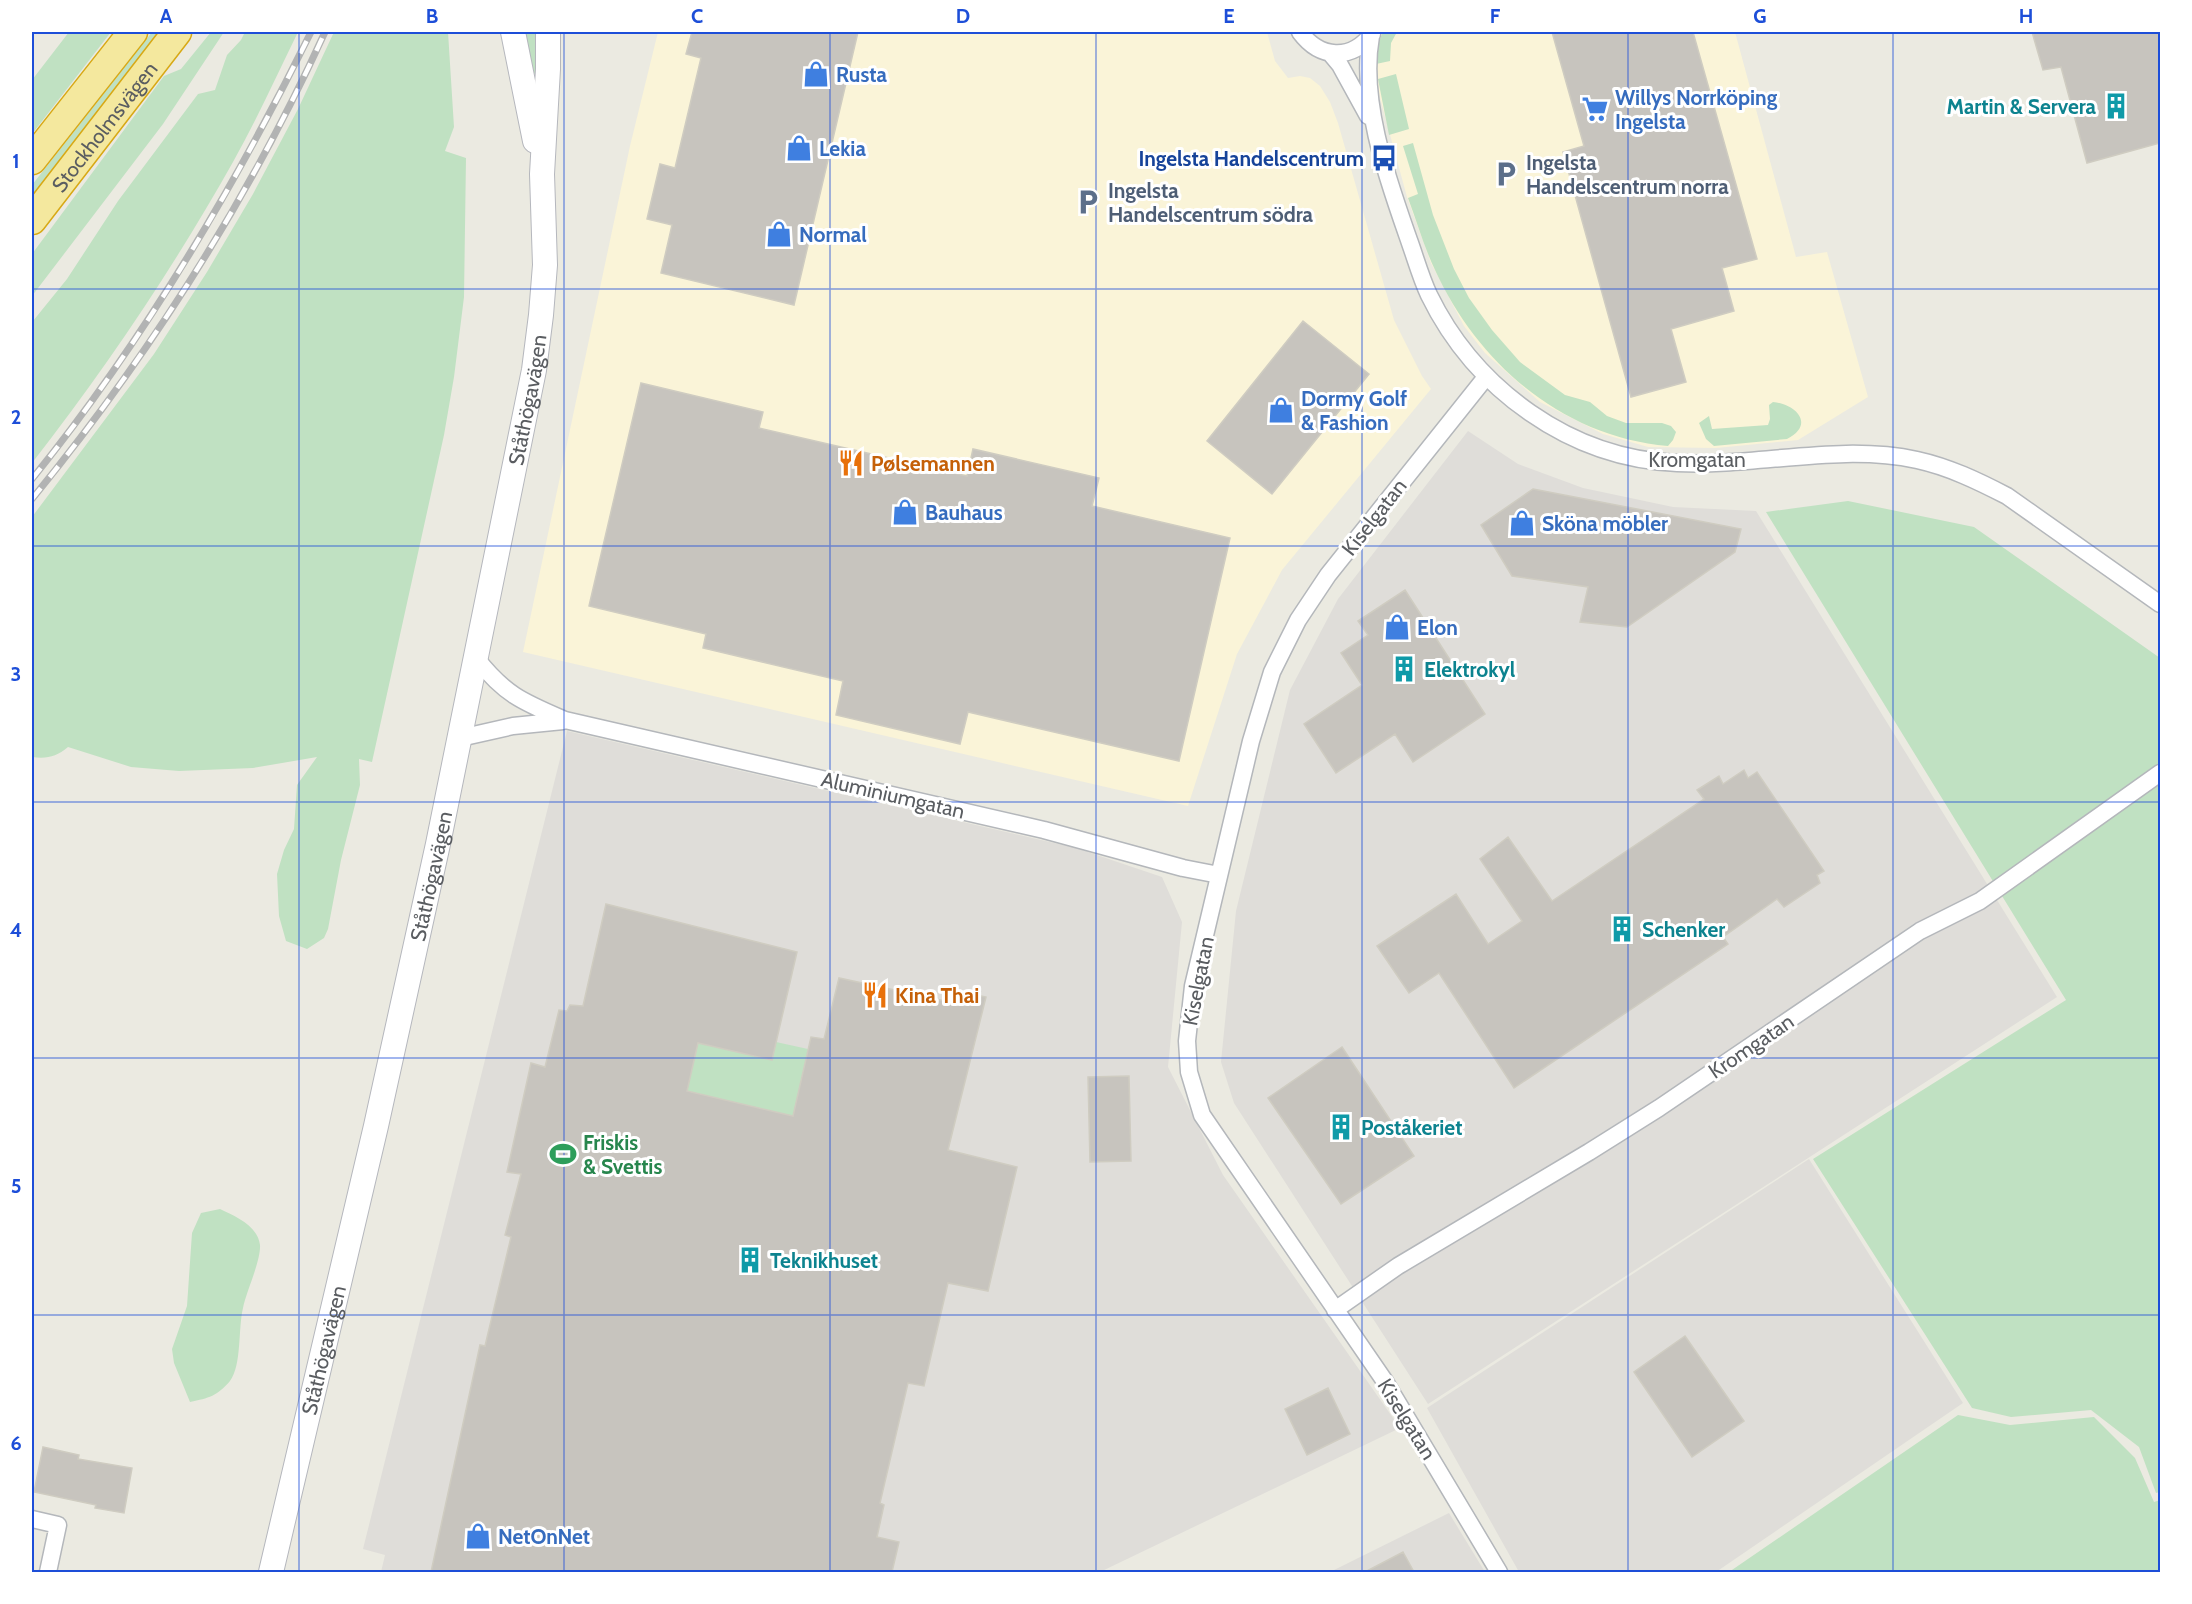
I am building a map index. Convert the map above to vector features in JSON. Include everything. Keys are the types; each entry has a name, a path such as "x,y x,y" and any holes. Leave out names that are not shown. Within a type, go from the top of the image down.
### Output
{"highway":[{"name":"Stockholmsvägen","path":"32,160 134,32"},
{"name":"Stockholmsvägen","path":"32,220 177,32"}],"main road":[{"name":"Ståthögavägen","path":"513,32 542,174"},
{"name":"Ståthögavägen","path":"271,1572 376,1126 460,738 534,370 545,265 542,174 548,32"}],"street":[{"path":"1300,32 1313,45 1330,53 1353,50 1363,44 1372,34"},
{"name":"Kromgatan","path":"1372,34 1367,57 1367,75 1376,132 1402,220 1428,294 1458,344 1485,377 1512,400 1542,421 1569,435 1605,450 1645,461 1709,464 1786,457 1873,454 1933,464 2007,496 2160,604"},
{"name":"Kromgatan","path":"1330,53 1340,65 1376,132"},
{"name":"Kiselgatan","path":"1485,377 1334,567 1298,620 1272,672 1251,741 1219,875 1194,987 1187,1041 1189,1071 1202,1115 1386,1383 1498,1572"},
{"name":"Aluminiumgatan","path":"476,658 502,688 515,697 565,720 1044,830 1183,868 1219,875"},
{"name":"Aluminiumgatan","path":"460,738 513,726 565,720"},
{"name":"Kromgatan","path":"1335,1310 1398,1266 1659,1108 1920,931 1980,901 2160,773"},
{"path":"32,1519 58,1525 48,1572"}],"shaded area":[{"name":"Ingelsta Handelscentrum","path":"658,32 1267,32 1275,61 1288,78 1300,76 1310,78 1320,86 1330,102 1338,123 1394,320 1431,389 1282,570 1237,654 1188,806 523,652 630,146"},
{"name":"Ingelsta Handelscentrum","path":"1381,32 1735,32 1796,257 1827,252 1868,397 1798,440 1716,448 1648,447 1603,434 1540,402 1485,353 1464,326 1431,263 1407,197 1380,98 1374,64"},
{"path":"1468,431 1518,464 1583,488 1673,507 1756,511 2057,997 1428,1404 1234,1103 1221,1062 1236,911 1290,690 1338,599"},
{"path":"567,731 1076,848 1162,877 1182,922 1168,1067 1223,1175 1400,1428 1100,1572 381,1572 385,1555 363,1549"},
{"path":"1809,1159 1963,1403 1716,1572 1519,1572 1427,1408"},
{"path":"1449,1513 1485,1572 1330,1572"}],"green space":[{"path":"69,32 111,32 32,134 32,80"},
{"path":"152,32 163,32 32,200 32,185"},
{"path":"211,32 224,32 163,124 32,296 32,254 164,76 181,69"},
{"path":"245,32 298,32 242,146 187,240 113,354 32,463 33,321 67,279 118,201 198,94 215,90 227,55"},
{"path":"334,32 448,32 454,127 445,151 466,158 464,297 444,435 372,762 359,759 360,785 341,860 328,929 324,938 307,949 286,941 279,916 277,874 284,850 294,829 297,785 317,757 253,768 179,771 131,767 68,747 51,756 32,757 32,517 154,354 207,272 253,194 298,109"},
{"path":"523,32 536,32 537,70 534,74"},
{"path":"1383,32 1397,32 1391,43 1390,61 1376,64 1379,41"},
{"path":"1396,74 1409,129 1389,135 1378,79"},
{"path":"1413,143 1433,215 1454,269 1469,298 1492,330 1520,362 1565,395 1590,402 1607,416 1626,423 1662,423 1671,426 1676,432 1668,446 1630,440 1593,428 1559,411 1528,390 1500,365 1475,336 1453,304 1435,270 1408,198 1418,194 1403,146"},
{"path":"1773,402 1789,407 1800,416 1800,428 1787,439 1714,446 1706,439 1699,423 1709,416 1712,429 1768,425 1769,405"},
{"path":"1848,501 1974,527 2160,658 2160,1492 2156,1493 2139,1447 2091,1410 2011,1417 1972,1408 1813,1159 2066,1000 1766,512"},
{"path":"776,1042 808,1049 793,1116 687,1091 698,1043"},
{"path":"220,1209 239,1218 255,1232 260,1252 241,1316 238,1356 234,1374 217,1393 208,1398 190,1402 174,1363 172,1349 187,1306 192,1233 201,1213"},
{"path":"1958,1415 2010,1425 2094,1417 2135,1458 2154,1502 2160,1500 2160,1572 1729,1572"}],"building":[{"path":"692,32 858,32 794,305 661,273 672,225 647,219 660,164 675,168 701,58 686,54"},
{"path":"1552,32 1693,32 1757,259 1722,268 1734,311 1671,329 1686,382 1631,397 1563,152 1584,146"},
{"name":"Martin & Servera","path":"2032,32 2160,32 2160,143 2087,163 2061,67 2043,70"},
{"path":"1303,321 1369,374 1272,494 1207,441"},
{"path":"641,383 763,412 759,428 967,476 973,449 1099,478 1092,506 1230,538 1179,761 968,712 960,744 836,715 843,681 703,648 706,634 589,606"},
{"path":"1533,489 1741,529 1735,552 1627,627 1580,622 1588,587 1512,576 1481,525"},
{"name":"Elektrokyl","path":"1405,590 1485,714 1413,762 1395,734 1336,773 1304,724 1362,685 1341,653 1368,635 1358,621"},
{"name":"Schenker","path":"1744,770 1748,778 1757,772 1824,871 1817,875 1820,883 1784,907 1777,899 1723,937 1728,944 1514,1088 1439,973 1409,993 1377,946 1456,894 1488,944 1522,921 1480,859 1508,837 1552,901 1704,799 1697,790 1719,776 1723,784"},
{"name":"Teknikhuset","path":"606,904 797,952 772,1060 698,1043 687,1091 793,1116 811,1037 824,1039 839,978 959,1004 961,992 986,997 948,1150 1017,1167 988,1291 948,1283 924,1386 908,1383 880,1503 884,1505 877,1537 899,1542 892,1572 431,1572 480,1345 485,1346 511,1237 505,1235 521,1174 507,1172 531,1063 545,1067 559,1010 567,1011 570,1005 583,1006"},
{"name":"Poståkeriet","path":"1342,1047 1414,1156 1341,1204 1268,1098"},
{"path":"1129,1076 1131,1161 1090,1162 1088,1077"},
{"path":"1685,1336 1744,1421 1692,1457 1634,1372"},
{"path":"1328,1388 1350,1434 1307,1455 1285,1409"},
{"path":"43,1447 79,1455 78,1459 132,1468 124,1513 34,1492"},
{"path":"1403,1552 1414,1572 1365,1572"}],"railway":[{"path":"32,479 111,374 184,263 250,149 311,32"},
{"path":"32,499 116,390 194,275 263,155 325,32"}],"place":[{"name":"Rusta","path":"816,74"},
{"name":"Martin & Servera","path":"2116,106"},
{"name":"Willys Norrköping Ingelsta","path":"1595,109"},
{"name":"Lekia","path":"799,148"},
{"name":"Ingelsta Handelscentrum","path":"1384,158"},
{"name":"Ingelsta Handelscentrum norra","path":"1506,174"},
{"name":"Ingelsta Handelscentrum södra","path":"1088,202"},
{"name":"Normal","path":"779,234"},
{"name":"Dormy Golf & Fashion","path":"1281,410"},
{"name":"Pølsemannen","path":"851,463"},
{"name":"Bauhaus","path":"905,512"},
{"name":"Sköna möbler","path":"1522,523"},
{"name":"Elon","path":"1397,627"},
{"name":"Elektrokyl","path":"1404,669"},
{"name":"Schenker","path":"1622,929"},
{"name":"Kina Thai","path":"875,995"},
{"name":"Poståkeriet","path":"1341,1127"},
{"name":"Friskis & Svettis","path":"563,1154"},
{"name":"Teknikhuset","path":"750,1260"},
{"name":"NetOnNet","path":"478,1536"}]}
